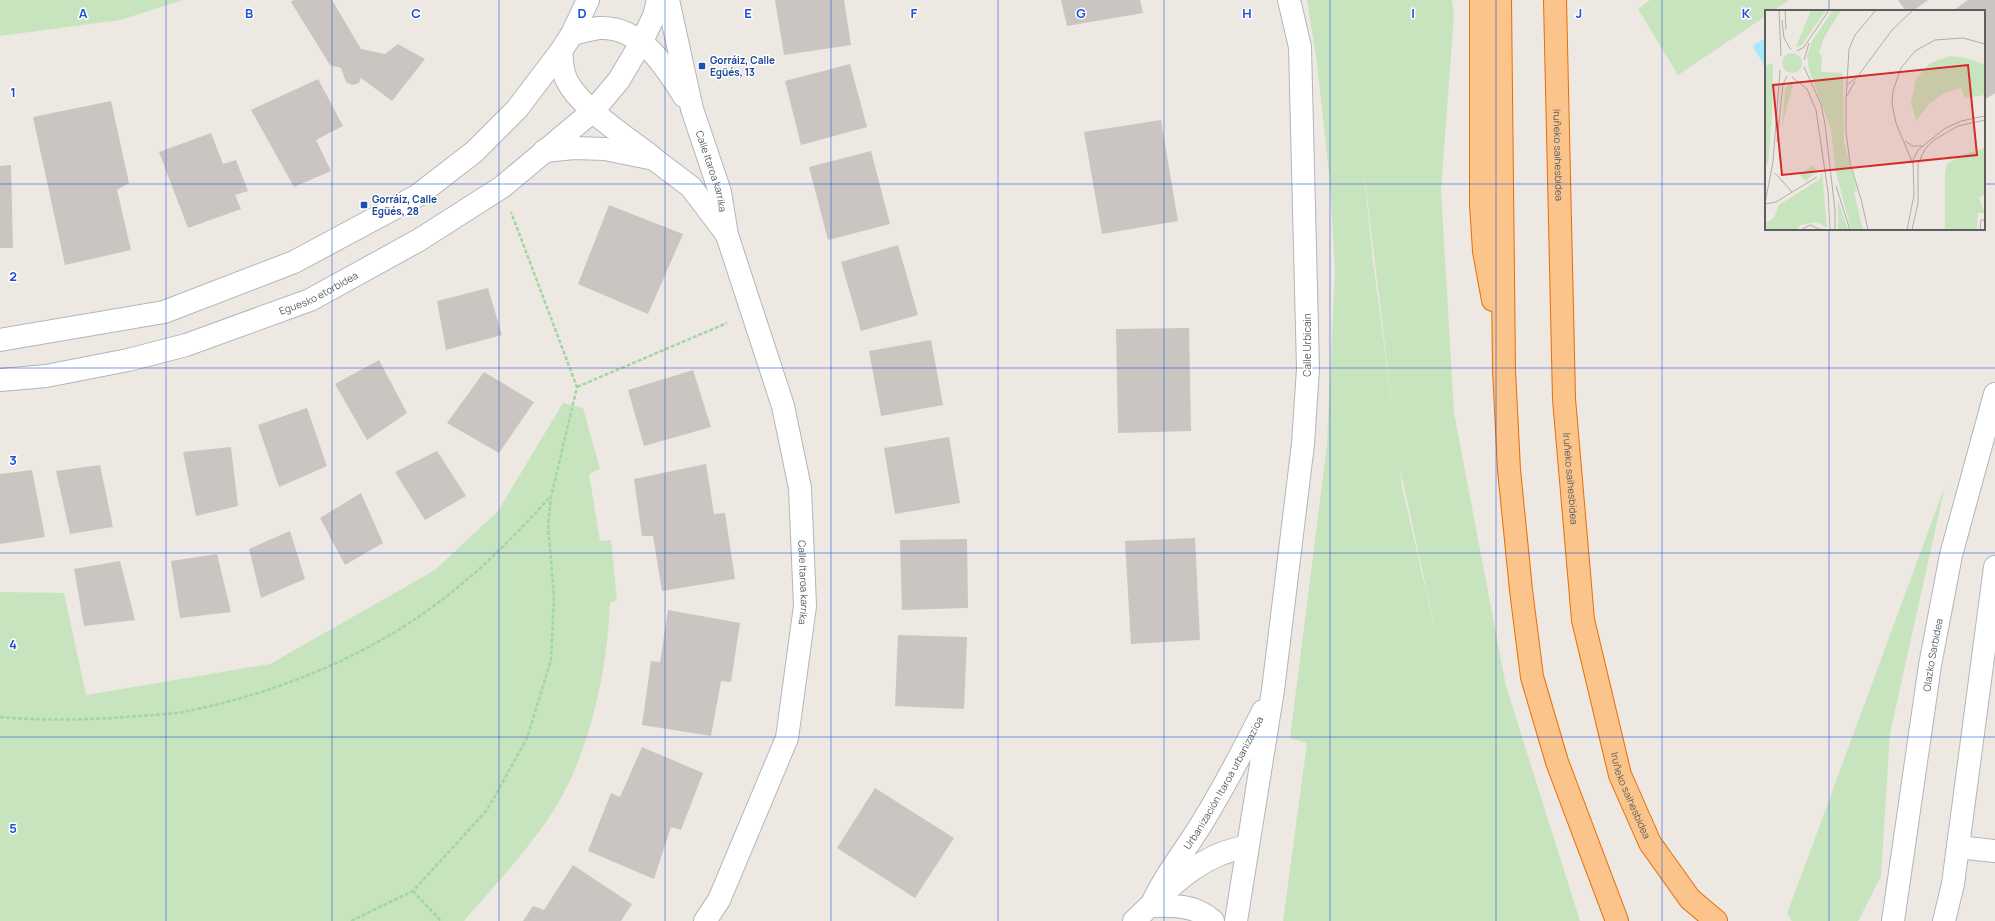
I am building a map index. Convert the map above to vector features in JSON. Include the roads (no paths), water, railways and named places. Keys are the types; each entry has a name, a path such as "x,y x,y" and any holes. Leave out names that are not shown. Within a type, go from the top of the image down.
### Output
{"highway":[{"path":"1481,0 1482,210 1484,252 1504,370"},
{"path":"1500,0 1504,370 1509,470 1521,590 1532,677 1557,762 1617,921"},
{"name":"Iruñeko saihesbidea","path":"1555,0 1564,399 1582,620 1620,775 1650,843 1690,899 1716,921"}],"street":[{"path":"0,340 164,312 294,262 417,196 474,152 517,109 567,42 588,0"},
{"name":"Eguesko etorbidea","path":"0,380 54,374 128,360 186,345 310,300 419,240 502,187 593,111 619,80 642,41 654,16 658,0"},
{"name":"Calle Itaroa karrika","path":"668,0 692,109 720,192 727,235 783,406 800,488 805,606 787,738 719,900 705,921"},
{"name":"Calle Urbicain","path":"1273,690 1303,444 1308,369 1300,47 1289,0"},
{"path":"567,42 600,28 622,31 642,41"},
{"name":"Calle Itaroa karrika","path":"642,41 664,64 692,109"},
{"path":"567,42 564,74 574,91 593,111"},
{"name":"Calle Itaroa karrika","path":"593,111 691,187 727,235"},
{"name":"Calle Itaroa karrika","path":"544,151 574,148 605,150 654,159"},
{"name":"Olazko Sarbidea","path":"1893,921 1930,665 1951,555 1995,394"},
{"path":"1944,921 1953,884 1995,567"},
{"name":"Urbanización Itaroa urbanizazioa","path":"1236,921 1246,847 1273,690"},
{"name":"Urbanización Itaroa urbanizazioa","path":"1151,906 1161,883 1201,824 1231,773 1273,690"},
{"name":"Urbanización Itaroa urbanizazioa","path":"1134,921 1177,880 1207,860 1229,849 1246,847"},
{"path":"1958,847 1995,851"},
{"path":"1151,906 1175,905 1194,909 1213,921"}],"water":[{"path":"1765,38 1765,67 1753,46"}],"place":[{"name":"Gorráiz, Calle Egüés, 13","path":"702,66"},
{"name":"Gorráiz, Calle Egüés, 28","path":"364,205"}]}
